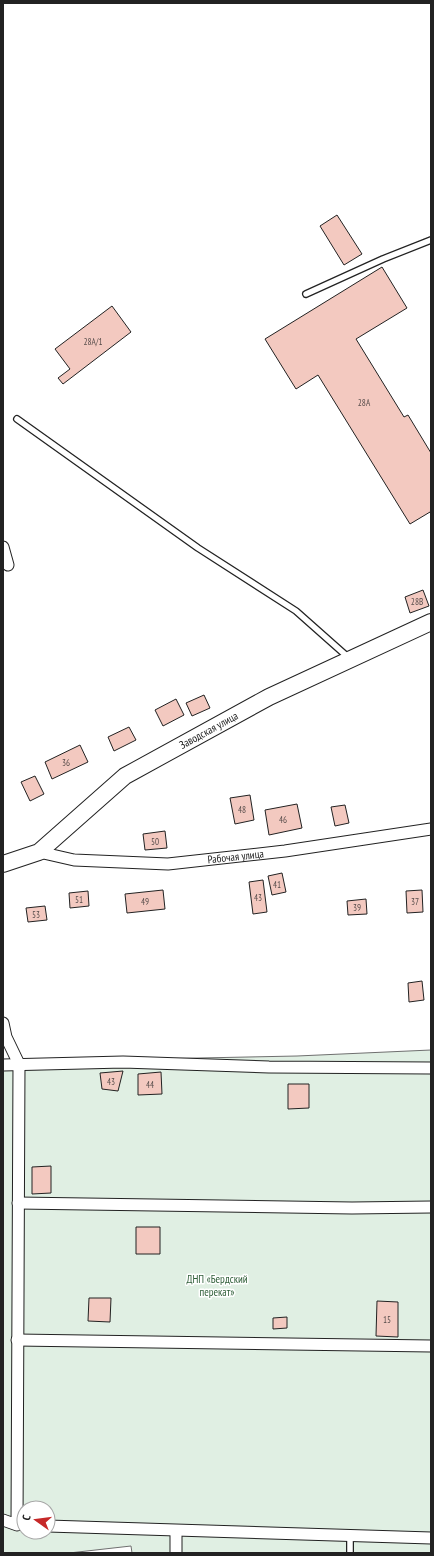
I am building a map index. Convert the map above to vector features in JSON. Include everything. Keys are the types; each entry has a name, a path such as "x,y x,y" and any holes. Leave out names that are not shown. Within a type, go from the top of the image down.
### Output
{"street":[{"path":"3,547 8,565"},
{"name":"Заводская улица","path":"3,864 39,852 125,776 269,696 431,622"},
{"name":"Рабочая улица","path":"39,852 74,860 168,864 285,851 431,828"},
{"path":"3,1023 6,1037 19,1064 17,1340 20,1500"},
{"path":"3,1065 123,1062 269,1067 431,1068"},
{"path":"18,1203 352,1208 431,1207"},
{"path":"17,1340 431,1346"},
{"path":"3,1520 16,1524"},
{"path":"56,1526 431,1538"},
{"path":"176,1531 176,1553"}],"lane":[{"path":"306,294 383,258 431,240"},
{"path":"17,419 198,548 296,611 350,659"},
{"path":"350,1536 350,1553"}],"green space":[{"name":"ДНП «Бердский перекат»","path":"431,1050 431,1553 132,1553 131,1546 69,1553 3,1553 3,1062 297,1056"}],"building":[{"path":"337,215 362,254 344,265 320,226"},
{"path":"382,267 407,308 356,339 404,417 408,415 431,453 431,515 430,512 410,524 318,375 296,389 265,339"},
{"path":"112,306 131,332 63,384 58,378 70,369 55,349"},
{"path":"423,590 429,606 410,613 405,597"},
{"path":"204,695 210,708 192,716 186,703"},
{"path":"176,699 184,715 163,726 155,710"},
{"path":"129,727 136,740 114,751 108,737"},
{"path":"80,745 88,762 52,779 45,762"},
{"path":"35,776 44,794 30,801 21,782"},
{"path":"250,795 254,820 235,824 230,798"},
{"path":"297,804 302,828 269,835 265,810"},
{"path":"345,805 349,823 335,826 331,807"},
{"path":"165,831 167,848 145,850 143,834"},
{"path":"282,873 286,892 272,895 268,876"},
{"path":"263,880 267,912 253,914 249,882"},
{"path":"163,890 165,909 127,913 125,894"},
{"path":"422,890 423,912 407,913 406,891"},
{"path":"88,891 89,906 70,908 69,893"},
{"path":"366,899 367,914 348,915 347,901"},
{"path":"45,906 47,920 28,922 26,908"},
{"path":"422,981 424,1000 409,1002 408,983"},
{"path":"123,1071 118,1091 102,1089 100,1073"},
{"path":"161,1072 162,1094 138,1095 138,1074"},
{"path":"288,1084 309,1084 309,1108 288,1109"},
{"path":"51,1166 51,1193 32,1194 32,1167"},
{"path":"136,1227 160,1227 160,1254 136,1254"},
{"path":"89,1298 111,1298 110,1322 88,1321"},
{"path":"377,1301 398,1302 398,1337 376,1336"},
{"path":"287,1317 287,1328 273,1329 273,1318"}]}
